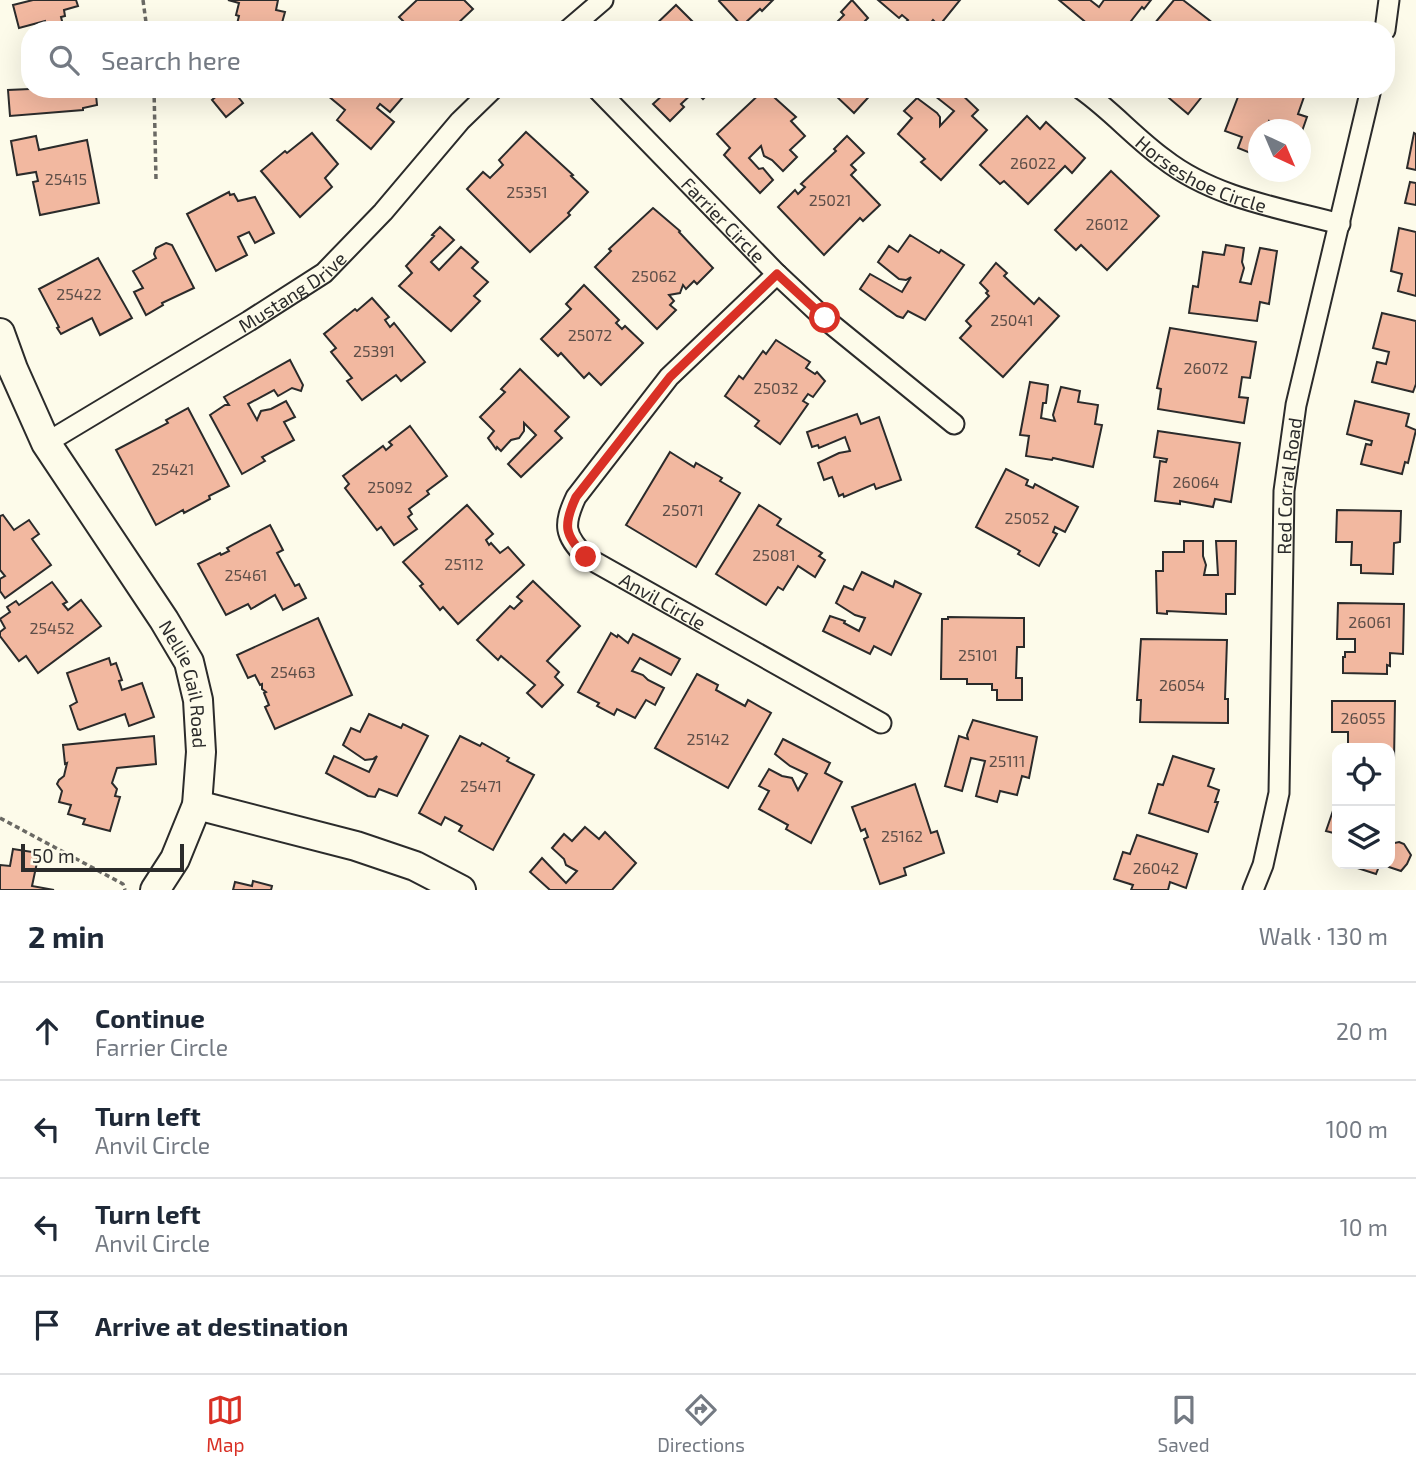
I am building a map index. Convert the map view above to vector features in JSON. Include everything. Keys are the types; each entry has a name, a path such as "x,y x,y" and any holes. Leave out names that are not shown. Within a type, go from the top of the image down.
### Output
{"street":[{"path":"578,21 603,0"},
{"path":"1386,21 1389,0"},
{"name":"Mustang Drive","path":"46,443 250,321 324,273 383,212 460,121 484,98"},
{"name":"Farrier Circle","path":"606,98 777,274 825,318 954,424"},
{"name":"Horseshoe Circle","path":"1092,98 1164,160 1198,180 1236,197 1340,223"},
{"name":"Red Corral Road","path":"1253,890 1263,865 1279,793 1286,479 1296,405 1369,98"},
{"name":"Anvil Circle","path":"777,274 670,377 576,497 567,516 567,531 574,545 586,557 881,723"},
{"name":"Nellie Gail Road","path":"0,333 46,443 189,662 198,701 200,726 197,805 175,859 155,890"},
{"path":"197,805 356,846 415,866 461,890"}],"path":[{"path":"143,0 146,21"},
{"path":"154,98 156,180"},
{"path":"0,818 123,884 125,890"}],"building":[{"path":"33,0 76,0 78,6 64,10 62,21 21,21 19,28 13,5"},
{"path":"228,0 278,0 276,10 285,12 282,21 238,21 239,16 236,15 239,3"},
{"path":"417,0 464,0 473,9 460,21 403,21 399,17"},
{"path":"773,0 747,21 737,21 719,1"},
{"path":"852,0 868,18 865,21 838,21 844,15 841,12"},
{"path":"878,0 960,0 943,21 907,21 902,15 899,18"},
{"path":"1059,0 1090,0 1099,7 1104,0 1151,0 1131,21 1084,21"},
{"path":"1174,0 1183,0 1210,21 1156,21"},
{"path":"676,5 692,21 659,21"},
{"path":"21,89 21,98 96,98 97,105 83,110 10,116 8,90"},
{"path":"239,98 243,103 226,117 212,100"},
{"path":"331,98 402,98 390,112 380,104 377,108 394,122 371,149 337,120 345,110"},
{"path":"660,98 687,98 681,104 684,107 670,121 653,104"},
{"path":"755,98 775,98 796,117 791,121 805,136 790,150 797,157 783,171 764,156 761,146 749,158 773,180 760,193 724,155 730,148 717,134"},
{"path":"838,98 868,98 854,113"},
{"path":"917,98 937,113 940,126 954,111 938,98 965,98 978,110 972,116 987,130 941,180 921,162 925,159 898,134 912,118 904,111"},
{"path":"1169,98 1201,98 1188,114"},
{"path":"1238,98 1304,98 1298,114 1306,119 1248,119 1248,152 1238,148 1242,137 1225,131"},
{"path":"1027,116 1040,129 1046,122 1085,158 1072,173 1065,166 1028,204 1004,181 1000,184 980,165"},
{"path":"526,132 588,192 568,213 570,215 530,252 467,189 483,172 490,178 503,165 499,160"},
{"path":"312,133 338,164 325,178 332,187 300,217 261,171"},
{"path":"1414,133 1416,134 1416,170 1407,168"},
{"path":"36,136 39,150 87,140 99,203 40,215 33,182 38,181 36,172 17,175 11,141"},
{"path":"847,136 864,153 851,165 856,170 851,175 880,205 863,221 860,218 824,255 778,207 795,190 798,194 805,187 801,184 836,151 834,149"},
{"path":"1111,171 1159,216 1107,270 1081,245 1076,250 1055,230"},
{"path":"1410,182 1416,183 1416,205 1405,203"},
{"path":"229,192 230,195 234,194 238,201 255,197 274,233 255,243 249,232 238,237 247,255 216,271 187,214"},
{"path":"653,208 680,231 713,268 697,284 694,281 686,289 683,285 680,293 669,295 674,301 670,305 676,310 657,329 595,267 611,251 609,249"},
{"path":"440,227 454,240 431,262 439,270 461,247 478,262 472,268 488,282 474,296 480,301 451,331 399,286 412,273 406,266"},
{"path":"1399,228 1416,232 1416,296 1398,291 1402,274 1391,271"},
{"path":"910,235 964,265 925,320 908,311 903,318 897,316 860,289 870,274 902,292 911,277 906,280 899,279 878,262 889,246 898,252"},
{"path":"166,243 172,245 194,288 162,303 163,305 146,315 134,292 143,288 133,271 156,258 156,248"},
{"path":"1226,245 1244,248 1244,268 1240,282 1251,284 1260,248 1277,251 1269,304 1260,302 1257,321 1189,313 1193,286 1198,287 1203,252 1224,255"},
{"path":"98,258 132,318 100,335 92,318 61,334 39,289"},
{"path":"996,263 1007,273 1004,276 1034,304 1039,298 1059,316 1003,377 960,338 971,326 966,321 989,296 980,283"},
{"path":"584,285 619,320 616,323 622,329 625,326 643,343 601,385 589,373 584,378 561,353 558,356 541,339 571,309 566,304"},
{"path":"372,298 389,317 385,320 390,327 394,323 425,362 401,381 396,375 362,400 347,381 352,378 331,352 336,348 324,334"},
{"path":"1382,313 1416,321 1416,384 1413,392 1372,382 1377,362 1386,364 1389,352 1373,348"},
{"path":"1170,328 1256,342 1250,378 1242,377 1239,397 1248,398 1244,423 1158,409 1161,389 1157,388"},
{"path":"776,340 810,362 806,368 815,374 817,372 825,381 813,397 808,394 803,401 808,404 780,444 755,426 759,421 725,396 739,376 743,379 763,351 766,354"},
{"path":"290,360 303,385 301,391 292,388 278,396 274,390 248,404 257,420 261,411 286,401 295,417 284,422 294,440 262,457 265,461 242,474 210,415 229,405 224,397"},
{"path":"520,369 569,417 555,431 562,438 521,477 508,464 536,435 524,423 524,431 519,438 511,440 501,451 497,447 496,449 488,438 494,431 480,417 505,392 501,389"},
{"path":"1030,382 1048,385 1041,418 1055,421 1053,415 1061,387 1080,391 1078,402 1098,405 1095,424 1102,425 1093,467 1053,458 1026,456 1029,436 1020,435"},
{"path":"1355,401 1409,414 1406,426 1416,430 1408,463 1405,462 1402,474 1361,464 1366,444 1371,445 1372,441 1347,434"},
{"path":"188,408 229,486 184,513 183,510 156,525 116,450 168,423 166,420"},
{"path":"857,414 861,424 879,417 901,480 876,489 874,484 844,497 843,494 839,496 832,477 824,480 818,463 850,451 845,437 819,448 818,445 812,447 807,432"},
{"path":"410,426 447,476 409,509 412,514 408,517 417,529 394,545 381,527 377,530 345,488 349,484 343,476 383,446 386,450 392,445 389,442"},
{"path":"1158,431 1240,443 1231,502 1215,499 1213,507 1180,501 1180,504 1155,501 1160,461 1166,462 1167,459 1154,457"},
{"path":"670,452 694,467 696,463 722,478 720,481 740,493 696,567 626,525"},
{"path":"1006,469 1028,480 1026,485 1033,488 1035,484 1078,507 1065,532 1055,527 1053,532 1057,534 1039,566 1018,554 1020,551 976,527"},
{"path":"467,505 493,534 486,540 489,545 491,543 500,553 508,547 524,565 458,624 443,607 440,610 420,586 423,584 403,562"},
{"path":"759,505 781,519 777,525 822,553 819,556 825,560 815,577 798,566 783,590 778,587 766,605 716,574"},
{"path":"1337,510 1401,511 1400,542 1394,543 1393,574 1361,573 1361,565 1351,565 1352,542 1336,542"},
{"path":"3,515 14,530 29,520 39,534 32,539 51,565 5,598 0,591 0,579 5,576 0,570 0,516"},
{"path":"270,525 283,550 277,553 295,586 299,584 306,598 283,610 275,595 251,609 248,604 226,615 198,564 229,551 227,548"},
{"path":"1184,541 1203,541 1206,565 1204,575 1218,575 1216,541 1236,541 1235,594 1226,594 1226,614 1167,611 1167,614 1157,613 1156,571 1163,571 1163,552 1184,552"},
{"path":"862,572 893,587 895,581 921,594 891,655 874,646 870,654 823,631 830,616 845,621 844,623 859,631 865,618 836,603 844,586 853,590"},
{"path":"533,581 580,626 547,661 559,672 555,677 563,685 542,707 527,693 535,685 501,656 498,660 477,640 510,606 514,609 522,601 517,597"},
{"path":"52,582 67,602 63,604 68,610 81,600 101,626 38,673 26,656 19,661 0,636 0,632 5,628 0,619 10,612 7,607 16,601 19,605"},
{"path":"1338,603 1404,604 1403,654 1390,653 1387,674 1343,673 1343,657 1345,652 1355,652 1355,639 1337,639"},
{"path":"318,618 352,695 275,729 265,707 269,705 262,684 260,685 255,675 248,678 237,655"},
{"path":"1024,618 1024,647 1017,647 1016,678 1022,678 1022,700 997,700 997,690 992,690 992,684 967,684 967,679 941,679 942,619"},
{"path":"611,633 628,643 633,634 680,659 671,675 640,658 632,671 664,688 655,705 646,700 635,718 617,709 614,715 578,692"},
{"path":"1141,639 1227,640 1225,699 1228,699 1228,723 1140,722 1141,700 1137,700"},
{"path":"109,658 111,665 116,663 122,680 119,681 122,690 142,683 154,717 129,726 125,714 80,730 70,706 77,702 67,673"},
{"path":"697,674 718,685 716,690 745,706 748,700 771,713 728,788 655,748"},
{"path":"1332,701 1395,701 1394,743 1348,743 1348,732 1332,732"},
{"path":"369,714 401,728 403,724 428,736 397,796 379,789 375,797 368,796 326,773 334,756 369,772 377,756 365,760 343,745 351,728 360,732"},
{"path":"973,720 1037,737 1029,778 1022,776 1017,795 1000,791 997,802 976,796 985,761 971,758 962,791 945,786 959,736 968,739"},
{"path":"154,736 156,764 117,768 112,783 117,789 115,796 120,797 110,831 83,824 85,819 68,814 71,805 59,802 62,791 57,784 64,776 67,763 65,764 63,745"},
{"path":"460,736 480,746 482,743 509,758 507,761 534,775 493,850 459,831 462,826 445,817 441,825 419,813"},
{"path":"783,739 830,763 825,773 842,782 811,843 786,829 788,825 759,809 769,791 759,786 769,769 792,778 798,790 807,774 790,766 775,754"},
{"path":"1173,756 1214,769 1208,786 1219,790 1215,802 1218,802 1208,832 1149,813 1158,784 1163,785"},
{"path":"915,784 931,833 937,831 944,853 904,868 906,875 880,884 864,839 868,837 865,829 861,831 852,807"},
{"path":"1332,814 1332,833 1326,831"},
{"path":"585,827 599,839 605,832 636,863 612,890 550,890 530,872 542,858 566,883 577,871 566,865 564,859 552,848 564,834 572,841"},
{"path":"1137,835 1197,854 1186,888 1170,882 1168,890 1131,890 1133,885 1114,879 1123,852 1130,854"},
{"path":"1399,842 1404,844 1411,855 1401,871 1395,869 1395,843"},
{"path":"13,849 39,853 32,886 54,890 0,890 0,865 10,866"},
{"path":"1360,869 1378,869 1376,874"},
{"path":"253,881 272,886 271,890 233,890 235,882 252,886"}],"route":[{"path":"586,557 574,545 567,531 567,516 576,497 670,377 777,274 825,318"}]}
